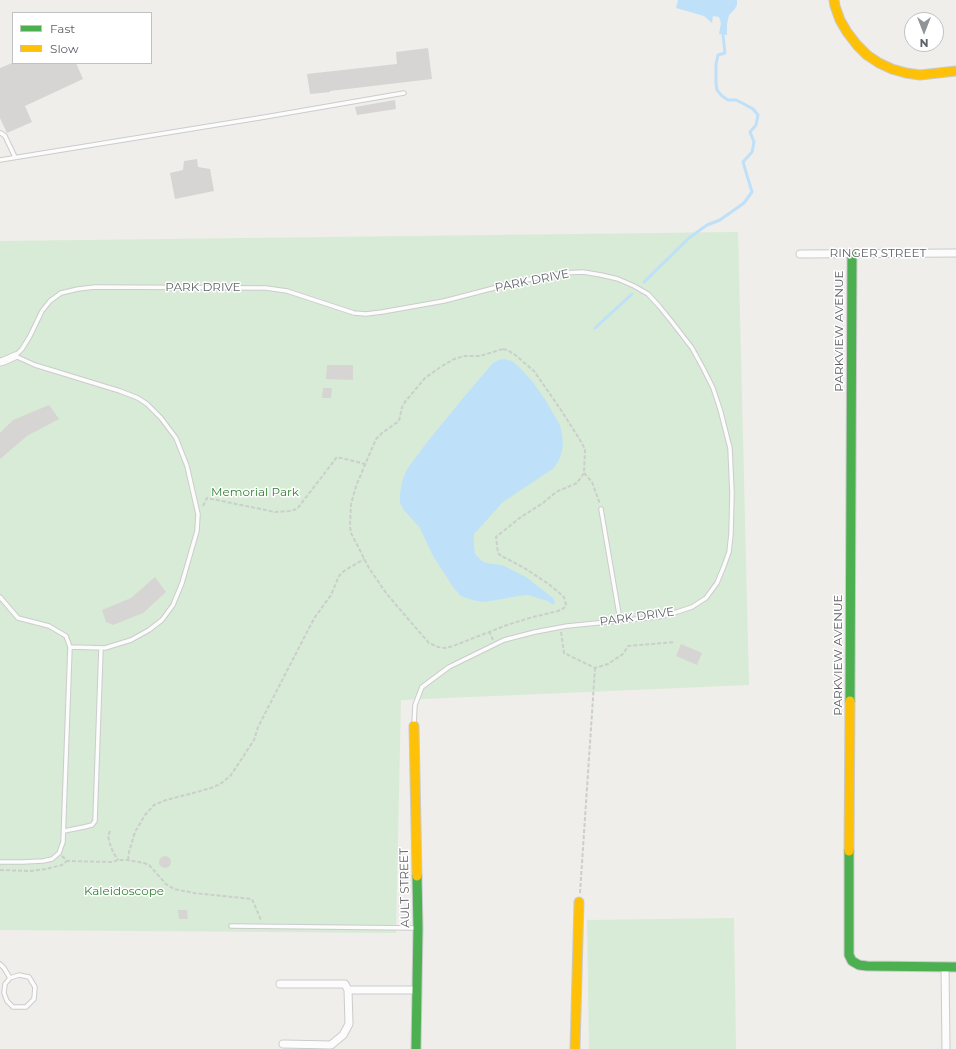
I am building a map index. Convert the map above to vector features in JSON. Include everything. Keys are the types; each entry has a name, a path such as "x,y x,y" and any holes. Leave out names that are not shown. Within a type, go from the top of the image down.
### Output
{"street":[{"path":"834,0 840,20 847,32 867,55 879,63 906,73 935,74 956,71"},
{"name":"RINGER STREET","path":"800,254 956,253"},
{"name":"PARKVIEW AVENUE","path":"852,254 849,955 852,961 860,965 867,966 956,967"},
{"path":"0,362 16,356"},
{"name":"AULT STREET","path":"414,726 418,928 416,1049"},
{"path":"576,1049 579,902"},
{"path":"945,967 946,1049"},
{"path":"280,984 345,984 348,990 349,1024 343,1035 331,1045 283,1044"},
{"path":"348,990 417,990"}],"lane":[{"path":"0,160 404,93"},
{"path":"0,133 5,136 15,157"},
{"name":"PARK DRIVE","path":"16,356 30,336 42,310 50,301 61,293 95,287 266,288 287,291 354,313 366,314 444,301 521,281 562,273 583,272 618,279 648,294 692,348 713,388 726,428 730,448 732,493 731,534 729,552 717,583 706,598 692,607 677,612 658,617 560,627 504,640 449,667 422,687 415,705 414,726"},
{"path":"16,356 34,365 120,391 138,398 147,404 161,418 176,438 188,466 198,514 197,531 182,583 173,605 162,620 149,630 131,640 105,648 70,647"},
{"path":"601,509 620,620"},
{"path":"0,597 18,618 49,626 66,636 70,647 63,842 59,853 52,859 44,861 0,862"},
{"path":"64,830 92,825 95,821 101,648"},
{"path":"231,926 418,928"},
{"path":"0,964 10,978"},
{"path":"19,975 29,977 35,987 34,999 26,1007 13,1007 7,1001 4,993 5,984 10,978 19,975"}],"path":[{"path":"503,349 514,354 534,371 561,410 585,449 584,473 577,483 556,492 496,537 498,553 500,556 532,573 550,585 564,597 566,605 564,608 507,625 453,646 445,648 429,643 386,593 369,568 351,533 351,504 356,486 376,439 399,421 402,407 405,402 425,378 454,359 464,356 480,356 503,349"},
{"path":"198,514 207,498 275,512 298,509 337,457 365,464"},
{"path":"584,473 592,482 601,509"},
{"path":"128,860 135,832 145,815 154,805 166,800 214,787 231,775 254,740 258,727 308,630 315,617 331,595 339,576 344,570 364,559"},
{"path":"560,627 564,653 595,668 608,664 623,654 628,646 675,642"},
{"path":"579,902 595,668"},
{"path":"110,831 108,836 110,844 118,860"},
{"path":"59,853 67,861"},
{"path":"0,870 31,871 46,869 62,865 67,861 139,861 149,865 166,884 174,889 194,893 252,899 264,926"}],"green space":[{"name":"Memorial Park","path":"738,232 749,685 401,700 396,933 0,930 0,241"},
{"path":"734,918 736,1049 589,1049 587,920"}],"water":[{"path":"678,0 737,0 737,5 729,15 727,35 719,34 721,23 719,17 713,16 712,23 704,16 676,8"},
{"path":"504,359 512,361 519,367 532,381 546,401 560,425 563,446 560,458 554,468 503,502 474,534 475,554 483,562 502,565 526,577 553,598 555,602 553,605 548,601 528,595 485,602 461,596 453,587 432,554 420,528 403,509 400,502 402,482 407,469 428,441 493,363"}],"building":[{"path":"428,48 432,79 310,94 307,74 397,64 396,52"},
{"path":"12,63 76,64 83,79 25,106 32,122 7,133 0,118 0,68"},
{"path":"395,100 396,109 357,115 355,107"},
{"path":"197,159 198,167 210,169 214,191 175,199 170,173 183,170 184,161"},
{"path":"327,365 353,365 353,380 326,379"},
{"path":"323,388 332,388 331,398 322,398"},
{"path":"49,405 59,419 27,436 0,459 0,433 13,420"},
{"path":"155,577 166,592 143,613 113,625 106,622 102,610 131,598"},
{"path":"681,644 702,653 697,665 676,656"},
{"path":"165,856 169,858 171,862 169,866 165,868 161,866 159,862 161,858"},
{"path":"178,910 187,910 188,919 179,919"}],"waterway":[{"path":"644,282 689,238 707,225 720,220 744,203 752,192 743,162 752,152 754,142 750,132 756,125 758,115 753,109 744,104 736,100 728,100 717,90 716,64 718,55 725,53 723,35"},
{"path":"595,328 632,294"}],"traffic: fast":[{"path":"850,701 852,254"},
{"path":"849,851 849,955 852,961 859,965 867,966 956,967"},
{"path":"416,1049 418,928 417,876"}],"traffic: slow":[{"path":"834,0 840,20 847,32 867,55 879,63 892,69 920,75 956,71"},
{"path":"849,851 850,701"},
{"path":"414,726 417,876"},
{"path":"575,1049 579,902"}],"park label":[{"name":"Kaleidoscope","path":"124,891"}]}
